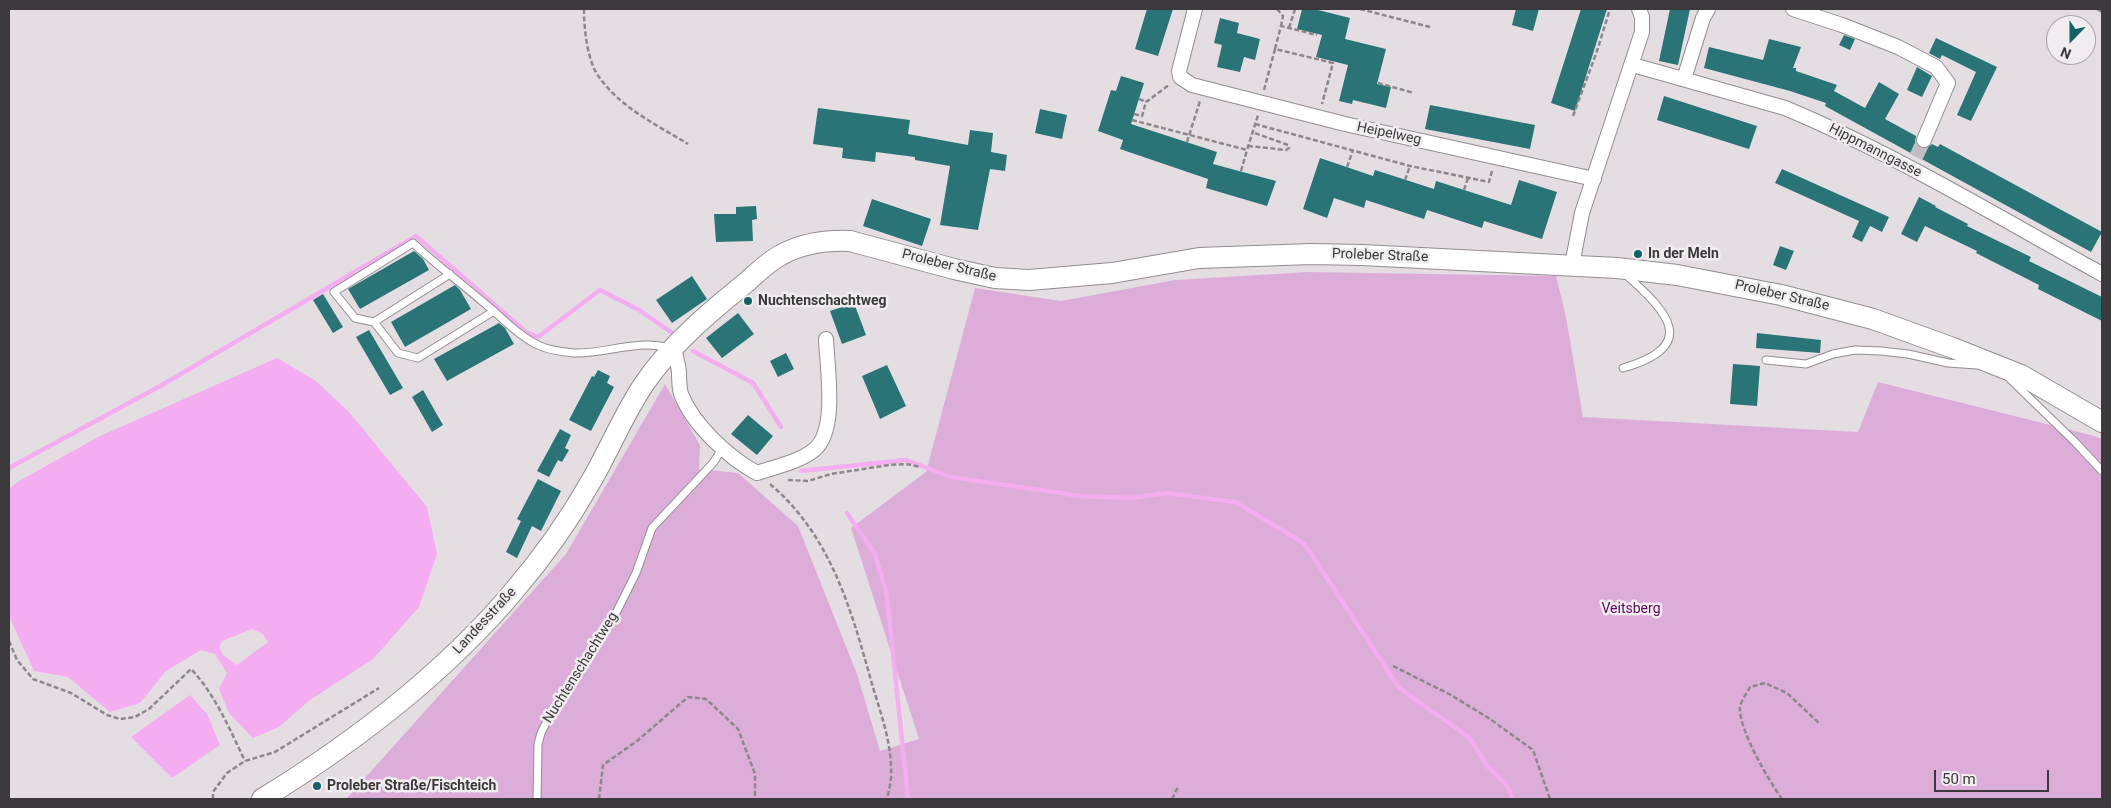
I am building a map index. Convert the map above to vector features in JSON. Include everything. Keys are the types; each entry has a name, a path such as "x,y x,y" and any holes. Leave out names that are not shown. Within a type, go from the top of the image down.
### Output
{"main road":[{"name":"Proleber Straße","path":"645,384 674,349 730,296 780,255 800,247 834,240 866,244 954,269 995,278 1029,280 1112,273 1199,258 1254,255 1362,254 1617,268 1713,281 1824,305 1873,320 1997,365 2042,386 2102,422"},
{"name":"Landesstraße","path":"262,799 307,772 382,717 443,665 513,593 566,524 592,482 619,427 645,384"}],"street":[{"path":"1183,79 1179,71 1180,62 1195,9"},
{"path":"1572,265 1582,213 1633,65 1642,32 1642,17 1639,9"},
{"path":"1684,79 1703,18 1708,9"},
{"path":"1793,9 1842,25 1898,47 1936,67 1948,83 1924,140"},
{"name":"Hippmanngasse","path":"1633,65 1785,108 1914,162 2102,274"},
{"name":"Heipelweg","path":"1183,79 1261,103 1319,118 1594,179"},
{"path":"674,349 679,370 681,394 688,407 714,442 741,464 757,473 800,458 815,450 824,437 829,420 826,339"}],"lane":[{"path":"494,312 418,358 398,354 374,322 355,318 334,292 413,243 450,274 522,336 542,347 574,353 644,345 659,345 674,349"},
{"path":"1617,268 1655,302 1664,313 1670,333 1663,350 1654,358 1623,368"},
{"path":"374,322 450,274"},
{"path":"1766,360 1806,364 1832,354 1855,350 1881,351 1966,366 1997,365 2076,442 2102,471"},
{"name":"Nuchtenschachtweg","path":"537,799 538,744 548,720 615,615 636,573 652,528 712,463 722,449"}],"path":[{"path":"584,9 587,44 598,76 623,103 688,144"},
{"path":"1261,103 1283,16 1277,9"},
{"path":"1289,28 1295,9"},
{"path":"1360,9 1430,27"},
{"path":"1573,116 1610,9"},
{"path":"2096,9 2102,12"},
{"path":"1280,26 1317,35"},
{"path":"1275,49 1333,63 1319,118"},
{"path":"1134,114 1142,116 1146,102 1183,79"},
{"path":"1378,83 1414,93"},
{"path":"1139,100 1146,102"},
{"path":"1188,142 1195,119"},
{"path":"1132,120 1247,150"},
{"path":"1255,124 1410,166 1489,182 1495,157"},
{"path":"1241,171 1247,150 1248,146 1252,132 1288,145 1289,148 1286,150 1248,146"},
{"path":"1347,167 1353,150"},
{"path":"1405,180 1410,166"},
{"path":"1464,190 1468,178"},
{"path":"757,473 782,479 808,481 830,474 889,465 906,464 921,467"},
{"path":"757,473 777,490 800,516 821,545 838,577 852,614 885,731 891,769 887,799"},
{"path":"9,642 17,660 33,679 71,693 107,716 120,719 134,717 149,709 191,669 201,680 245,761"},
{"path":"1392,666 1451,695 1490,719 1532,750 1550,799"},
{"path":"1782,799 1765,774 1746,730 1740,708 1750,687 1765,683 1787,692 1819,723"},
{"path":"213,799 213,792 227,773 245,761 275,752 379,688"},
{"path":"599,799 603,765 637,741 688,697 706,698 738,729 755,774 755,799"},
{"path":"1172,799 1178,787"}],"green space":[{"name":"Veitsberg","path":"1308,272 1556,276 1566,317 1583,417 1858,432 1878,382 2102,439 2102,799 346,799 566,554 665,384 700,445 699,469 738,473 798,526 857,674 880,751 919,739 851,528 926,472 975,288 1061,301 1175,280"}],"shaded area":[{"path":"277,358 316,381 349,412 427,507 437,554 419,607 373,659 310,700 279,727 253,738 229,713 219,689 227,673 215,654 201,650 166,671 140,703 110,712 68,677 34,671 9,616 9,489 19,481 100,436","holes":["252,629 263,634 268,642 237,665 223,655 219,647 222,641"]},
{"path":"190,695 207,714 220,745 172,778 131,737"}],"building":[{"path":"1147,9 1173,9 1158,56 1135,49"},
{"path":"1302,9 1314,9 1350,18 1345,39 1386,49 1377,84 1391,87 1386,108 1353,100 1352,104 1339,101 1348,65 1316,57 1322,35 1297,29"},
{"path":"1516,9 1539,9 1533,31 1512,25"},
{"path":"1581,9 1607,9 1575,111 1551,103"},
{"path":"1670,9 1690,9 1678,65 1659,61"},
{"path":"1220,18 1239,23 1237,33 1260,39 1255,60 1244,57 1240,72 1217,67 1222,45 1214,43"},
{"path":"1844,35 1855,39 1850,50 1839,45"},
{"path":"1936,38 1997,67 1971,121 1957,115 1976,72 1942,55 1940,59 1929,53"},
{"path":"1769,39 1801,47 1793,68 1796,68 1796,71 1837,85 1834,91 1865,108 1879,82 1899,94 1885,119 1916,136 1915,142 1920,148 1926,149 1932,144 1938,147 1940,144 2102,232 2091,252 1825,106 1826,103 1790,91 1704,68 1709,47 1763,60"},
{"path":"1917,67 1932,76 1922,97 1907,90"},
{"path":"1121,76 1144,83 1131,124 1217,152 1213,164 1276,181 1267,206 1206,188 1208,179 1120,149 1123,140 1098,131 1111,90 1116,91"},
{"path":"1664,96 1757,126 1749,149 1657,120"},
{"path":"1430,105 1535,125 1530,149 1425,129"},
{"path":"818,108 910,120 908,134 968,145 970,130 993,133 991,152 1007,155 1005,171 990,169 978,230 940,225 950,166 915,160 915,157 876,152 875,162 842,158 843,148 813,144"},
{"path":"1040,109 1067,115 1062,139 1035,133"},
{"path":"1320,158 1373,176 1375,170 1434,189 1436,181 1511,205 1519,180 1557,192 1542,239 1484,221 1482,228 1427,210 1424,219 1366,200 1364,208 1334,198 1327,218 1303,209"},
{"path":"1782,169 1889,217 1882,232 1870,226 1862,242 1852,237 1859,221 1775,183"},
{"path":"1919,197 1968,224 1967,226 2031,257 2029,261 2102,297 2102,321 2038,289 2039,285 1976,253 1977,251 1925,226 1917,242 1901,234"},
{"path":"872,199 931,219 922,246 863,226"},
{"path":"756,206 757,219 752,220 753,241 716,242 714,214 736,214 736,207"},
{"path":"1780,246 1794,251 1786,270 1773,265"},
{"path":"414,251 423,259 429,270 360,309 348,289"},
{"path":"692,276 707,299 672,323 656,300"},
{"path":"455,285 471,309 405,347 391,322"},
{"path":"323,294 343,327 333,333 313,300"},
{"path":"854,303 866,335 842,344 830,311"},
{"path":"738,313 754,334 722,358 706,338"},
{"path":"499,323 505,328 514,344 447,381 434,359"},
{"path":"369,330 403,388 390,395 356,337"},
{"path":"1757,333 1821,340 1820,353 1756,348"},
{"path":"786,353 794,369 778,377 770,361"},
{"path":"1733,364 1760,366 1757,406 1730,404"},
{"path":"887,365 906,406 880,419 862,376"},
{"path":"598,370 610,376 607,383 614,387 591,431 569,420 592,376 594,377"},
{"path":"423,390 443,425 432,432 412,397"},
{"path":"748,415 773,436 757,455 731,434"},
{"path":"560,429 571,435 565,448 569,450 562,462 558,460 549,477 537,471"},
{"path":"538,479 561,491 541,531 532,526 517,558 506,552 521,521 517,519"}],"waterway":[{"path":"9,468 162,385 416,236 526,332 538,337 600,290 639,310 671,332"},
{"path":"693,351 753,383 781,427"},
{"path":"801,471 906,460 951,477 1081,496 1132,498 1166,493 1235,502 1304,543 1399,688 1470,738 1487,766 1506,784 1513,799"},
{"path":"847,513 875,554 887,595 908,799"}],"tunnel":[{"path":"1916,157 1924,140"}],"place":[{"name":"In der Meln","path":"1638,254"},
{"name":"Nuchtenschachtweg","path":"748,301"},
{"name":"Proleber Straße/Fischteich","path":"317,786"}]}
